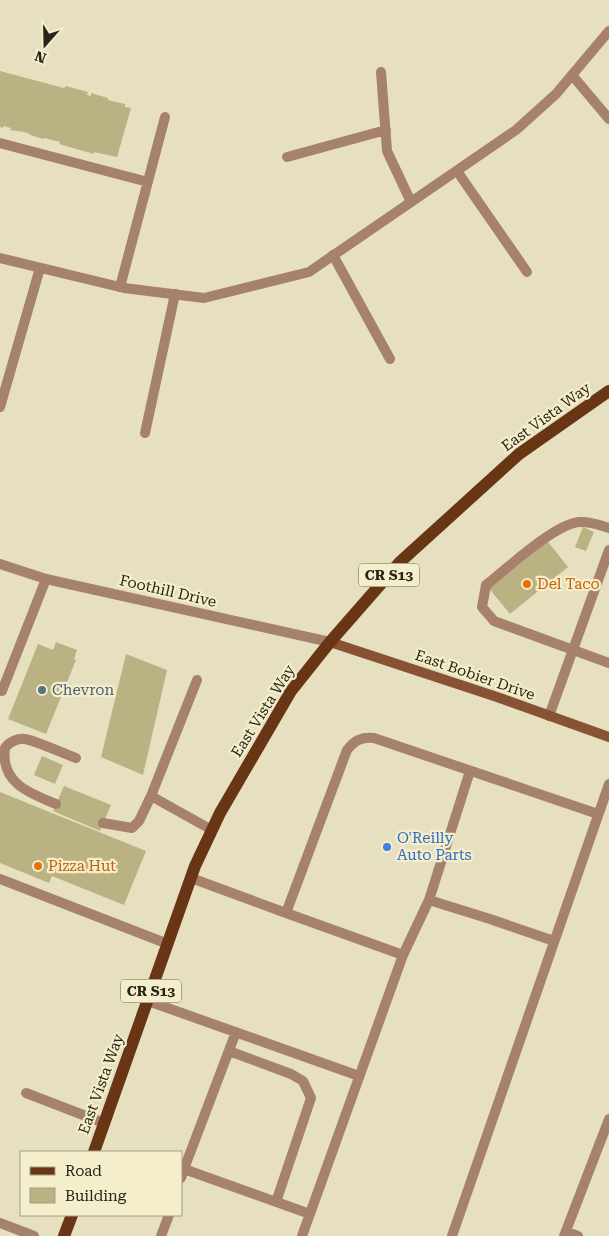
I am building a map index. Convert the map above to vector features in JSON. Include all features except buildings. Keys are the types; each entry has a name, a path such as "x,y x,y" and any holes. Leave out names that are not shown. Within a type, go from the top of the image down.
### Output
{"main road":[{"name":"East Vista Way","path":"94,1151 191,878 220,812 291,692 330,642 400,562 520,454 609,391"},
{"name":"East Bobier Drive","path":"330,642 609,737"},
{"path":"64,1236 72,1216"}],"street":[{"path":"0,258 120,287 204,298 309,272 516,130 556,94 609,31"},
{"path":"381,72 387,151 411,202"},
{"path":"572,75 609,119"},
{"path":"120,287 165,117"},
{"path":"287,157 386,130"},
{"path":"0,143 148,182"},
{"path":"457,171 527,272"},
{"path":"333,255 390,359"},
{"path":"0,407 40,268"},
{"path":"145,433 175,294"},
{"path":"609,528 592,522 577,522 554,531 486,585 482,606 494,621 609,663"},
{"path":"549,716 609,550"},
{"name":"Foothill Drive","path":"0,564 46,579 330,642"},
{"path":"2,691 46,579"},
{"path":"103,823 132,828 139,821 197,680"},
{"path":"286,913 346,750 354,741 363,737 374,738 598,814"},
{"path":"56,804 8,782 1,771 2,758 6,746 16,740 26,739 76,758"},
{"path":"302,1236 403,955 428,900 470,771"},
{"path":"452,1236 609,784"},
{"path":"150,796 212,830"},
{"path":"191,878 403,955"},
{"path":"0,880 168,944"},
{"path":"428,900 554,941"},
{"path":"148,1000 359,1076"},
{"path":"236,1032 183,1174 310,1214"},
{"path":"229,1052 291,1074 303,1081 311,1098 276,1202"},
{"path":"26,1094 104,1123"},
{"path":"578,1236 565,1234 609,1119"},
{"path":"161,1236 169,1216"},
{"path":"0,1224 34,1236"}],"place":[{"name":"Del Taco","path":"527,584"},
{"name":"Chevron","path":"42,690"},
{"name":"O'Reilly Auto Parts","path":"387,847"},
{"name":"Pizza Hut","path":"38,866"}]}
